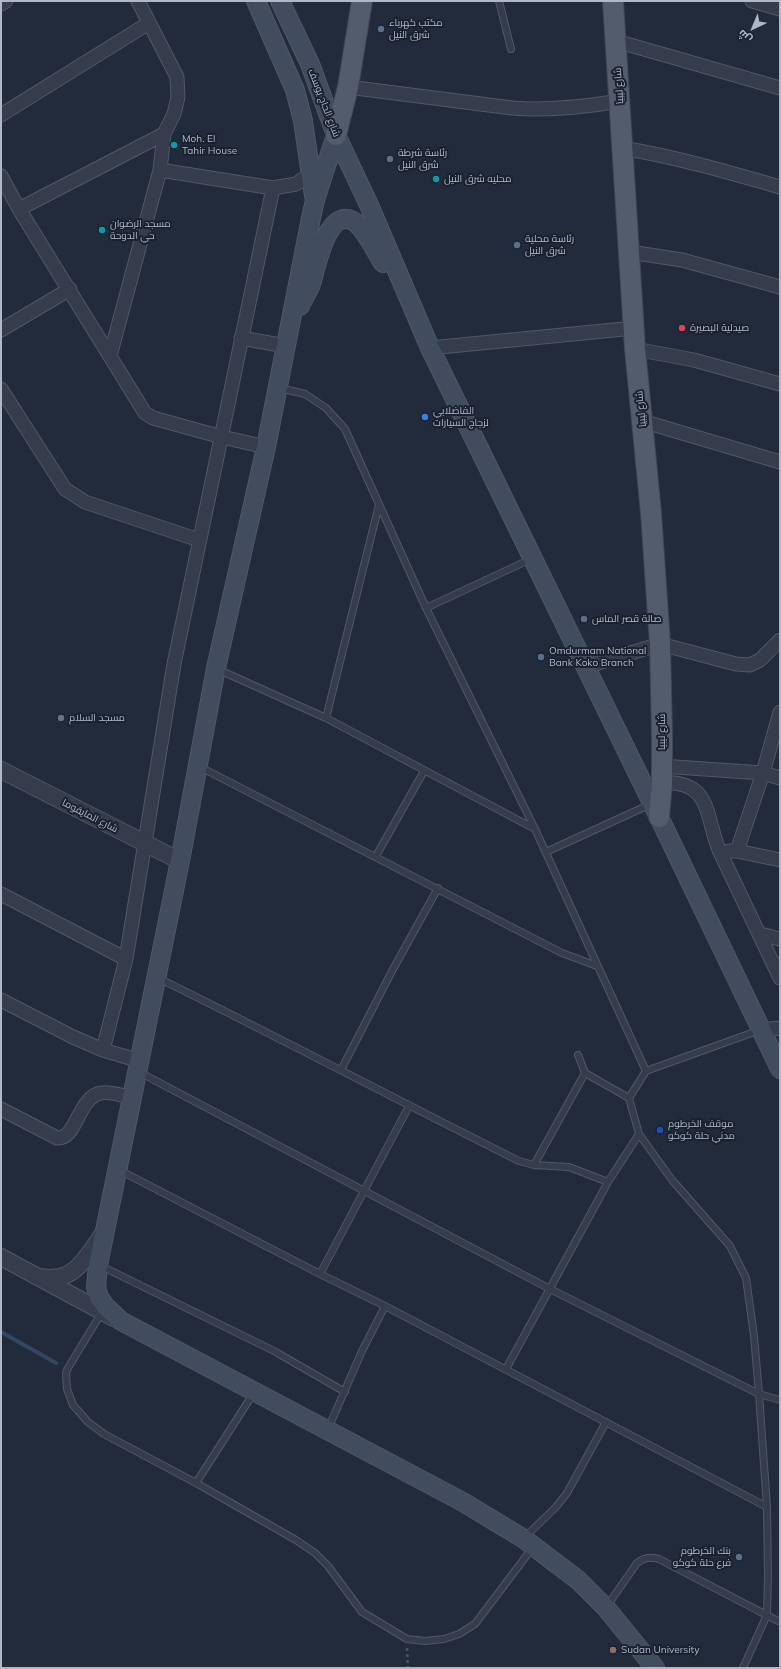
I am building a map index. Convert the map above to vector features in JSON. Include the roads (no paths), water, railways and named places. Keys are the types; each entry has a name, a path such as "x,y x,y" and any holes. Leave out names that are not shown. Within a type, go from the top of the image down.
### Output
{"main road":[{"path":"256,1 295,90 303,121 315,200"},
{"name":"شارع الحاج يوسف","path":"280,1 310,64 336,135 410,302"},
{"path":"362,1 348,87 336,135 315,200 266,447 216,668 199,766 104,1234 98,1265 96,1287 99,1297 105,1306 121,1321 463,1502 529,1542 578,1580 606,1608 655,1668"},
{"name":"شارع ليبيا","path":"613,1 635,349 651,513 660,644 662,774 656,810"},
{"path":"289,326 310,286 330,229 337,222 345,219 353,221 359,226 410,302 430,348 656,810 780,1069"}],"street":[{"path":"1,4 6,1"},
{"path":"110,356 160,170 164,134 174,114 178,97 177,77 138,1"},
{"path":"752,1 780,9"},
{"path":"1,115 149,23"},
{"path":"616,41 780,88"},
{"path":"348,87 538,110 591,106 620,101"},
{"path":"19,209 164,134"},
{"path":"622,148 693,162 780,187"},
{"path":"160,170 273,188 296,184 311,173"},
{"path":"1,176 19,209 70,289 140,405 149,416 222,437 266,447"},
{"path":"104,1050 126,959 174,664 222,437 240,338 273,188"},
{"path":"630,252 682,260 780,286"},
{"path":"1,330 70,289"},
{"path":"430,348 634,328"},
{"path":"240,338 286,346"},
{"path":"635,349 694,360 780,384"},
{"path":"1,389 65,489 85,502 199,540"},
{"path":"642,421 780,462"},
{"path":"585,667 660,644 736,664 750,665 779,647"},
{"path":"737,851 763,773 780,712"},
{"name":"شارع المايقوما","path":"1,770 180,862"},
{"path":"662,774 763,773 780,778"},
{"path":"662,774 674,782 688,786 700,796 707,807 713,835 719,850 780,978"},
{"path":"719,850 737,851 780,860"},
{"path":"1,894 126,959"},
{"path":"760,934 780,939"},
{"path":"1,1000 73,1037 139,1066"},
{"path":"761,1030 780,1028"},
{"path":"1,1109 57,1138 64,1138 69,1133 89,1100 100,1093 132,1098"},
{"path":"38,1277 55,1278 66,1275 75,1270 104,1234"},
{"path":"1,1257 121,1321"}],"lane":[{"path":"498,1 511,49"},
{"path":"278,388 305,394 326,408 345,429 426,608 546,852 646,1071"},
{"path":"326,718 379,504"},
{"path":"426,608 532,558"},
{"path":"216,668 326,718 535,829"},
{"path":"199,766 562,953 597,966"},
{"path":"376,856 424,771"},
{"path":"546,852 656,810"},
{"path":"341,1070 392,971 438,888"},
{"path":"157,978 519,1161 534,1165 570,1166 608,1182"},
{"path":"629,1098 646,1071 761,1030"},
{"path":"578,1055 584,1073 629,1098 639,1134 672,1180 730,1246 746,1278 754,1336 759,1394 766,1507 767,1615 743,1668"},
{"path":"139,1066 363,1190 550,1289 759,1394 780,1400"},
{"path":"534,1165 584,1073"},
{"path":"320,1274 363,1190 409,1106"},
{"path":"506,1369 608,1182 639,1134"},
{"path":"118,1170 385,1306 766,1507"},
{"path":"98,1265 274,1351 345,1392"},
{"path":"327,1431 362,1351 385,1306"},
{"path":"102,1312 68,1368 66,1374 67,1389 73,1405 88,1422 104,1434 196,1483 296,1540 315,1553 328,1566 362,1612 407,1639 425,1641 444,1639 459,1634 474,1624 529,1542 566,1493 606,1422"},
{"path":"196,1483 254,1392"},
{"path":"606,1608 637,1563 644,1558 649,1557 659,1559 780,1622"}],"waterway":[{"path":"1,1332 56,1363"}],"place":[{"name":"مكتب كهرباء شرق النيل","path":"381,29"},
{"name":"Moh. El Tahir House","path":"174,145"},
{"name":"رئاسة شرطة شرق النيل","path":"390,159"},
{"name":"محليه شرق النيل","path":"436,179"},
{"name":"مسجد الرضوان حي الدوحة","path":"102,230"},
{"name":"رئاسة محلية شرق النيل","path":"517,245"},
{"name":"صيدلية البصيرة","path":"682,328"},
{"name":"الفاضلابي لزجاج السيارات","path":"425,417"},
{"name":"صالة قصر الماس","path":"584,619"},
{"name":"Omdurmam National Bank Koko Branch","path":"541,657"},
{"name":"مسجد السلام","path":"61,718"},
{"name":"موقف الخرطوم مدني حلة كوكو","path":"660,1130"},
{"name":"بنك الخرطوم فرع حلة كوكو","path":"739,1557"},
{"name":"Sudan University","path":"613,1650"}]}
